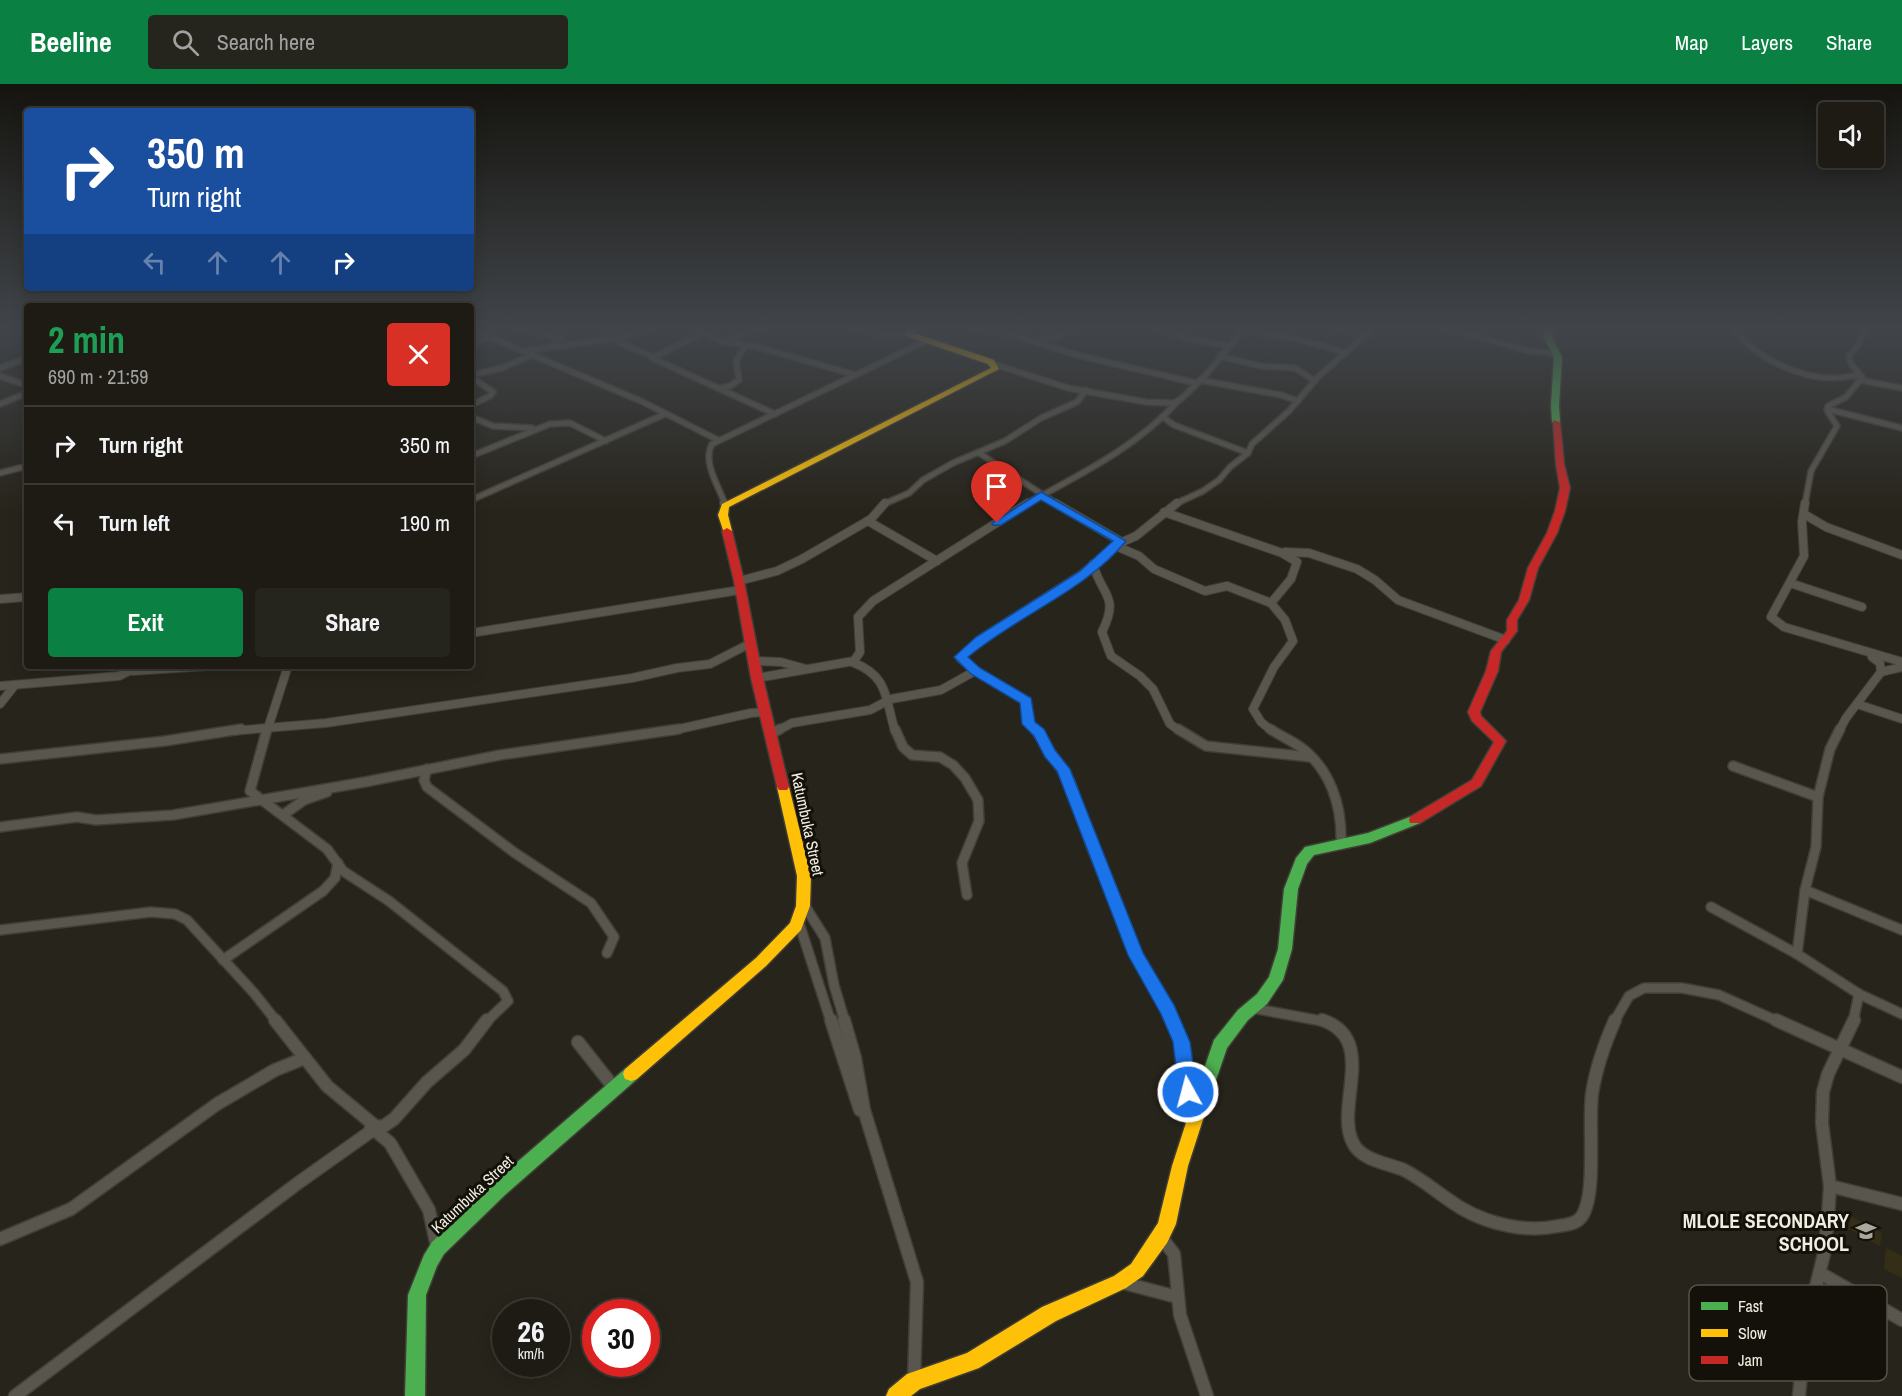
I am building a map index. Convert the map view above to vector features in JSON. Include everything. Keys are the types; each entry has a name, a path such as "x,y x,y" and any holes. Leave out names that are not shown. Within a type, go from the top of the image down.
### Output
{"street":[{"path":"474,404 492,395 491,389"},
{"path":"613,389 718,440"},
{"path":"723,389 776,414"},
{"path":"827,389 718,440 709,447 707,454 725,506 955,389"},
{"path":"1081,389 1146,402 1178,401"},
{"path":"852,662 860,652 856,624 859,614 873,602 1041,495 1105,460 1163,417 1190,389"},
{"path":"1244,389 1281,395 1298,401"},
{"path":"1193,1123 1181,1042 1168,1010 1136,955 1115,897 1089,840 1070,782 1039,733 1029,724 1026,715 1027,702 961,660 963,653 1073,582 1093,564 1143,530 1164,512 1219,480 1230,467 1248,453 1252,444 1308,389"},
{"path":"896,1396 914,1381 972,1361 1049,1314 1120,1282 1137,1270 1161,1237 1193,1123 1220,1045 1243,1015 1266,995 1281,967 1291,889 1301,862 1310,851 1341,842 1370,838 1411,824 1477,783 1500,741 1476,718 1474,712 1492,671 1496,651 1512,631 1512,620 1524,600 1533,568 1560,511 1565,488 1560,464 1555,405 1556,389"},
{"path":"1827,408 1846,397 1852,389"},
{"path":"474,632 740,586 787,567 868,520 877,514 886,502 907,495 923,480 953,463 1012,438 1041,418 1077,402 1086,390"},
{"path":"0,404 24,394"},
{"path":"1827,408 1902,428"},
{"path":"1827,408 1837,426 1811,471 1802,522 1804,556 1771,617 1775,622 1902,665"},
{"path":"474,499 665,414"},
{"path":"1163,417 1174,425 1248,453"},
{"path":"474,418 493,426 536,428"},
{"path":"474,455 550,424 568,423 606,441"},
{"path":"979,453 1041,495 1118,538 1118,545"},
{"path":"0,473 24,467"},
{"name":"Katumbuka Street","path":"411,1394 417,1295 430,1261 438,1248 500,1188 760,962 799,923 805,906 804,876 757,678 740,586 723,515 725,506"},
{"path":"1164,512 1282,552 1297,562 1291,579 1270,603"},
{"path":"1804,514 1826,527 1902,555"},
{"path":"868,520 937,561"},
{"path":"1118,545 1139,556 1154,569 1205,591 1227,586 1236,588 1270,603 1279,610 1293,641 1274,667 1253,709 1263,725 1299,745 1311,755 1310,757"},
{"path":"1282,552 1309,553 1357,568 1375,580 1387,593 1404,603 1506,640"},
{"path":"1093,564 1095,575 1112,604 1110,617 1102,632 1109,653 1114,660 1150,685 1170,724 1206,746 1310,757 1316,760 1339,804 1341,842"},
{"path":"1790,583 1862,607"},
{"path":"0,599 24,597"},
{"path":"0,759 165,741 210,733 326,723 632,678 677,668 710,664 739,647 751,643"},
{"path":"1863,652 1880,663 1881,672"},
{"path":"754,661 781,662 807,669"},
{"path":"757,678 852,662 865,666 873,672 889,700 894,731 908,754 916,758 932,756 945,759 961,775 978,800 981,815 963,863 962,876 967,895"},
{"path":"1797,954 1805,890 1816,847 1818,797 1830,749 1839,729 1881,672 1902,665"},
{"path":"0,686 119,676 136,669"},
{"path":"287,669 250,788 253,795 327,849 336,857 343,871 389,901 458,954 508,999 503,1007 483,1023 464,1050 427,1082 394,1119 384,1126 371,1126"},
{"path":"771,734 792,723 870,710 889,700 941,690 975,671"},
{"path":"0,704 15,685"},
{"path":"1857,704 1902,719"},
{"path":"0,827 77,817 96,820 173,815 365,782 500,755 675,730 751,713 766,712"},
{"path":"1733,766 1818,797"},
{"path":"427,769 424,780 427,787 489,834 597,908 614,937 606,953"},
{"path":"283,815 296,805 316,795 365,782"},
{"path":"223,960 323,891 335,878 338,863"},
{"path":"1805,890 1902,930"},
{"path":"805,906 825,939 834,985 855,1058 864,1110 917,1282 914,1381"},
{"path":"1712,908 1797,954 1859,994 1902,1014"},
{"path":"0,930 128,914 170,912 187,921 254,993 327,1086 374,1125 371,1126 370,1132 298,1183 15,1396"},
{"path":"799,923 915,1281 914,1381"},
{"path":"1252,1008 1327,1022 1347,1036 1351,1061 1348,1127 1350,1137 1358,1150 1379,1162 1405,1171 1463,1209 1494,1221 1525,1228 1550,1228 1569,1224 1579,1220 1584,1214 1589,1189 1590,1112 1597,1067 1602,1047 1622,1005 1638,991 1651,986 1708,992 1902,1077"},
{"path":"1817,1285 1826,1238 1830,1186 1822,1123 1822,1100 1828,1074 1853,1023 1859,994"},
{"path":"578,1042 615,1089"},
{"path":"0,1239 9,1237 77,1205 149,1151 239,1091 275,1069 305,1058"},
{"path":"371,1126 390,1143 429,1210 438,1248"},
{"path":"1830,1186 1902,1204"},
{"path":"1161,1237 1172,1248 1174,1254 1185,1336 1202,1377 1207,1396"},
{"path":"1820,1273 1841,1285"},
{"path":"1120,1282 1178,1297"},
{"path":"1887,1311 1902,1320"},
{"path":"1798,1396 1800,1381"}],"shaded area":[{"name":"MLOLE SECONDARY SCHOOL","path":"1851,1216 1882,1233 1880,1246 1849,1229"},
{"path":"1886,1248 1902,1256 1902,1278 1884,1269"}],"traffic: fast":[{"path":"1556,389 1556,422"},
{"path":"1201,1101 1220,1045 1243,1015 1262,999 1276,980 1285,949 1291,889 1301,862 1310,851 1370,838 1415,820"},
{"path":"415,1396 417,1295 430,1261 438,1248 500,1188 631,1074"}],"traffic: slow":[{"path":"727,531 723,515 725,506 955,389"},
{"path":"631,1074 761,962 796,926 803,906 804,876 783,787"},
{"path":"896,1396 914,1381 972,1361 1049,1314 1120,1282 1137,1270 1161,1237 1167,1224 1180,1166 1201,1101"}],"traffic: jam":[{"path":"1415,820 1477,783 1500,741 1476,718 1474,712 1492,671 1496,651 1512,631 1512,620 1524,600 1533,568 1552,533 1560,511 1565,488 1556,422"},
{"path":"727,531 757,678 783,787"}],"place":[{"name":"MLOLE SECONDARY SCHOOL","path":"1866,1231"}],"route":[{"path":"997,523 1041,495 1120,541 1083,575 981,640 960,657 964,663 987,679 1028,703 1026,715 1029,724 1039,733 1050,753 1063,769 1073,789 1092,848 1115,897 1136,955 1168,1010 1181,1042 1188,1092"}]}
